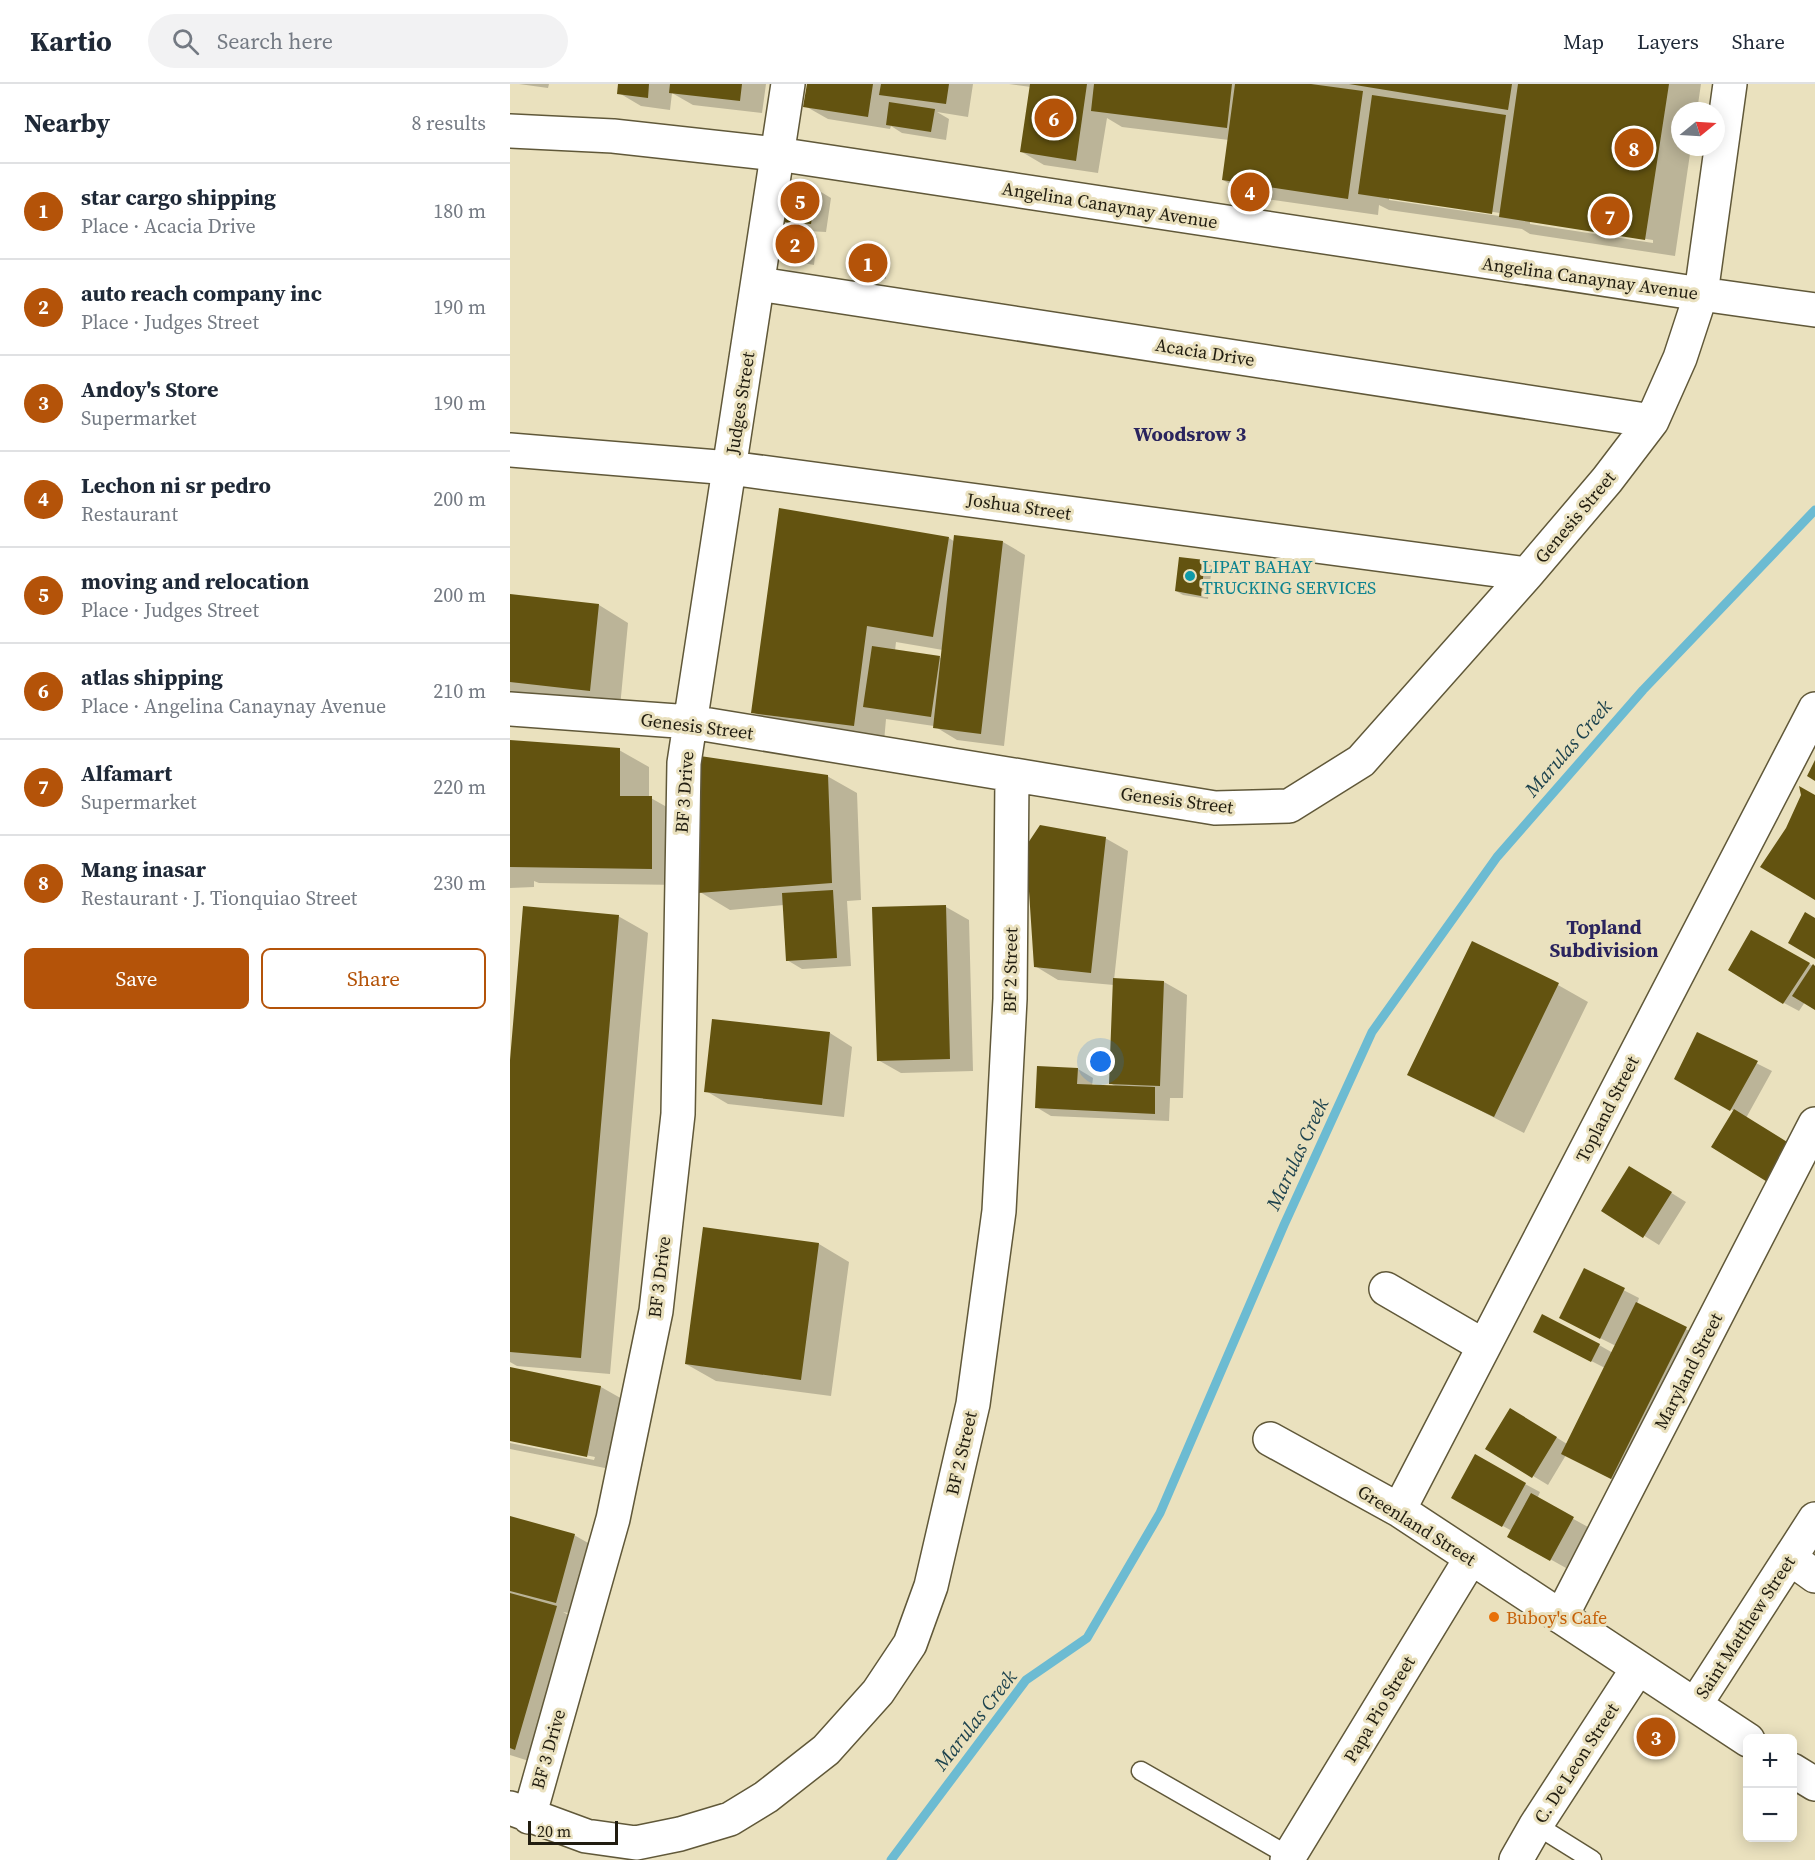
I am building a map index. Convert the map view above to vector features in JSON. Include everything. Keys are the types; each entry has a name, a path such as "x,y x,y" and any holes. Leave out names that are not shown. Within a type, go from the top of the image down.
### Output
{"street":[{"name":"Judges Street","path":"691,722 788,84"},
{"name":"Genesis Street","path":"510,709 691,722 1215,808 1289,806 1361,761 1527,574 1607,480 1652,421 1680,358 1701,294 1730,84"},
{"name":"Angelina Canaynay Avenue","path":"510,131 613,136 777,154 1815,310"},
{"name":"Acacia Drive","path":"759,284 1652,421"},
{"name":"Joshua Street","path":"510,450 730,468 1527,574"},
{"name":"Topland Street","path":"1399,1510 1815,709"},
{"name":"BF 3 Drive","path":"520,1813 613,1520 656,1311 678,1114 681,791 691,722"},
{"name":"BF 2 Street","path":"520,1813 586,1836 636,1843 680,1834 730,1819 766,1797 826,1750 878,1692 910,1644 931,1587 972,1404 999,1211 1010,999 1012,776"},
{"name":"Maryland Street","path":"1561,1617 1815,1124"},
{"path":"1386,1289 1484,1346"},
{"name":"Greenland Street","path":"1270,1439 1399,1510 1743,1737"},
{"name":"Saint Matthew Street","path":"1695,1705 1802,1567 1815,1519"},
{"name":"Papa Pio Street","path":"1288,1858 1471,1558"},
{"name":"C. De Leon Street","path":"1516,1860 1536,1825 1638,1668"},
{"path":"1797,1773 1815,1785"}],"lane":[{"path":"1141,1771 1288,1858"},
{"path":"1536,1825 1592,1860"}],"building":[{"path":"618,84 649,84 648,98 617,94"},
{"path":"670,84 742,84 740,101 669,93"},
{"path":"807,84 873,84 868,117 803,107"},
{"path":"881,84 949,84 946,104 879,95"},
{"path":"1030,84 1087,84 1076,161 1020,152"},
{"path":"1094,84 1232,84 1227,128 1091,111"},
{"path":"1235,84 1311,84 1363,91 1348,199 1222,180"},
{"path":"1349,84 1512,84 1508,110"},
{"path":"1518,84 1669,84 1645,240 1499,217"},
{"path":"1372,95 1506,115 1492,214 1358,194"},
{"path":"889,102 935,109 931,132 886,125"},
{"path":"787,184 817,188 811,224 783,222"},
{"path":"783,229 811,231 807,262 779,257"},
{"path":"856,250 879,253 880,276 858,272"},
{"path":"779,508 949,537 933,637 867,626 854,726 751,713"},
{"path":"954,535 1003,541 981,734 933,728"},
{"name":"LIPAT BAHAY TRUCKING SERVICES","path":"1179,557 1205,560 1201,596 1175,591"},
{"path":"510,594 599,604 590,691 510,682"},
{"path":"872,646 940,656 931,717 863,707"},
{"path":"510,740 620,748 620,796 652,796 652,869 510,867"},
{"path":"700,756 828,775 832,883 698,893 691,774"},
{"path":"1815,760 1815,781 1807,776"},
{"path":"1799,786 1815,795 1815,900 1760,867 1786,828 1801,795"},
{"path":"1040,825 1106,837 1091,973 1034,967 1026,846"},
{"path":"833,890 837,958 786,961 782,893"},
{"path":"946,905 950,1059 877,1061 872,907"},
{"path":"523,906 619,915 581,1358 510,1352 510,1060"},
{"path":"1805,912 1815,918 1815,959 1788,943"},
{"path":"1751,930 1810,963 1783,1004 1728,970"},
{"path":"1472,941 1559,983 1494,1117 1407,1075"},
{"path":"1813,964 1815,966 1815,1010 1792,996"},
{"path":"1113,978 1164,981 1160,1086 1109,1084"},
{"path":"712,1019 830,1032 822,1105 704,1092"},
{"path":"1697,1032 1758,1061 1730,1111 1674,1079"},
{"path":"1037,1066 1078,1068 1077,1084 1155,1087 1155,1114 1035,1108"},
{"path":"1734,1109 1792,1145 1769,1183 1711,1147"},
{"path":"1629,1166 1672,1192 1643,1238 1601,1211"},
{"path":"703,1227 819,1243 801,1380 685,1364"},
{"path":"1584,1268 1625,1288 1600,1339 1559,1318"},
{"path":"1636,1302 1687,1327 1611,1479 1561,1454"},
{"path":"1542,1314 1600,1344 1591,1362 1533,1332"},
{"path":"510,1367 601,1386 587,1457 510,1441"},
{"path":"1510,1408 1557,1437 1532,1478 1485,1449"},
{"path":"1475,1454 1526,1483 1502,1527 1451,1498"},
{"path":"1531,1493 1574,1517 1550,1561 1507,1537"},
{"path":"510,1516 575,1534 556,1603 510,1591"},
{"path":"510,1593 557,1606 515,1750 510,1748"}],"waterway":[{"name":"Marulas Creek","path":"891,1860 1026,1680 1087,1638 1160,1513 1284,1225 1372,1032 1497,857 1643,690 1815,510"}],"place":[{"name":"atlas shipping","path":"1054,118"},
{"name":"Mang inasar","path":"1634,148"},
{"name":"Lechon ni sr pedro","path":"1250,192"},
{"name":"moving and relocation","path":"800,201"},
{"name":"Alfamart","path":"1610,216"},
{"name":"auto reach company inc","path":"795,244"},
{"name":"star cargo shipping","path":"868,263"},
{"name":"LIPAT BAHAY TRUCKING SERVICES","path":"1190,576"},
{"name":"Buboy's Cafe","path":"1494,1617"},
{"name":"Andoy's Store","path":"1656,1737"}],"district":[{"name":"Woodsrow 3","path":"1190,434"},
{"name":"Topland Subdivision","path":"1604,938"}]}
